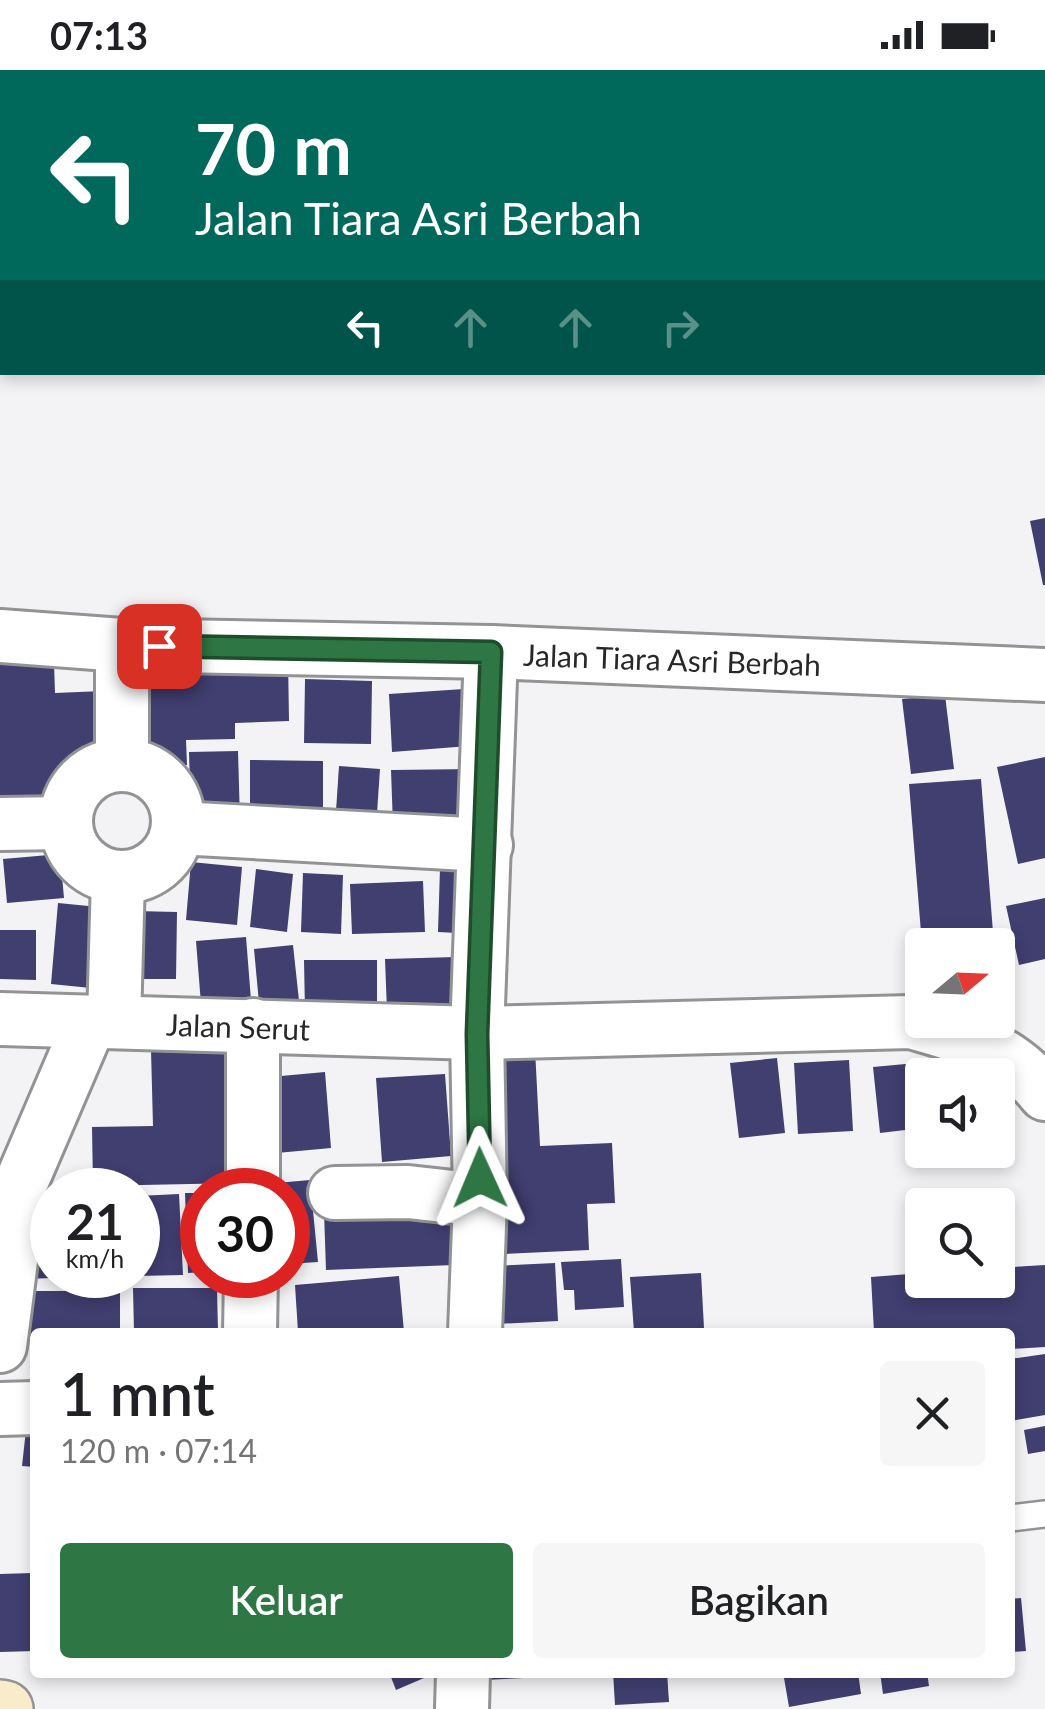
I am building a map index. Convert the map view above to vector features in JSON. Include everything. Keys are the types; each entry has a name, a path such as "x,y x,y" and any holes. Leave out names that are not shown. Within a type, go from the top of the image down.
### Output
{"street":[{"name":"Jalan Tiara Asri Berbah","path":"0,636 122,645 491,652 1045,674"},
{"path":"122,645 122,764"},
{"path":"475,1328 480,1200 477,1034 491,652"},
{"path":"122,764 145,769 164,784 176,804 178,828 172,848 158,865 139,876 118,878 81,860 70,844 65,823 75,789 87,776 122,764"},
{"path":"0,824 65,823"},
{"path":"178,828 486,845"},
{"path":"0,1346 21,1183 102,1022 118,878"},
{"name":"Jalan Serut","path":"0,1019 477,1034 911,1022 975,1040 1023,1066 1045,1094"},
{"path":"253,1025 253,1168"},
{"path":"335,1193 408,1192 480,1200"},
{"path":"250,1328 251,1298"},
{"path":"0,1409 30,1408"},
{"path":"462,1709 464,1678"}],"lane":[{"path":"1015,1517 1045,1514"}],"building":[{"path":"1045,518 1045,585 1043,585 1030,521"},
{"path":"288,658 289,721 235,723 235,739 186,740 187,765 135,766 132,686 184,684 183,661"},
{"path":"54,663 55,693 103,691 105,765 58,766 59,798 0,800 0,664"},
{"path":"305,679 372,681 371,744 304,743"},
{"path":"464,689 469,746 392,752 389,694"},
{"path":"945,695 954,769 911,774 902,699"},
{"path":"238,751 240,821 191,822 189,752"},
{"path":"1045,757 1045,858 1018,864 997,767"},
{"path":"250,760 323,761 323,813 250,812"},
{"path":"339,766 380,769 376,828 335,826"},
{"path":"474,769 475,824 393,826 391,770"},
{"path":"981,779 993,928 921,928 909,784"},
{"path":"60,854 64,898 7,903 3,859"},
{"path":"191,862 242,867 237,925 186,920"},
{"path":"440,868 480,870 477,934 438,932"},
{"path":"256,869 293,874 287,932 250,927"},
{"path":"303,873 343,875 341,934 301,932"},
{"path":"423,881 425,932 352,934 350,884"},
{"path":"1045,898 1045,959 1019,965 1015,928 1011,928 1006,906"},
{"path":"58,903 109,908 101,989 51,984"},
{"path":"135,911 177,912 176,979 134,979"},
{"path":"0,930 36,930 36,980 0,979"},
{"path":"246,937 251,1000 201,1004 196,941"},
{"path":"293,945 300,1010 260,1014 254,949"},
{"path":"456,957 458,1008 387,1011 385,959"},
{"path":"304,960 377,960 377,1012 305,1011"},
{"path":"237,1048 239,1168 180,1168 180,1184 160,1185 160,1168 93,1168 92,1127 153,1126 151,1050"},
{"path":"535,1049 540,1146 612,1143 615,1203 587,1204 589,1250 505,1254 500,1149 478,1051"},
{"path":"777,1058 785,1133 739,1138 730,1063"},
{"path":"849,1060 853,1131 798,1134 794,1063"},
{"path":"905,1064 905,1130 880,1133 873,1067"},
{"path":"325,1072 331,1148 266,1154 259,1078"},
{"path":"445,1074 451,1156 382,1162 376,1078"},
{"path":"310,1180 318,1262 310,1263"},
{"path":"179,1194 180,1275 160,1276 160,1195"},
{"path":"451,1206 454,1265 326,1270 324,1212"},
{"path":"25,1242 30,1242 30,1279 26,1279"},
{"path":"621,1259 624,1307 575,1310 574,1290 564,1290 561,1262"},
{"path":"555,1263 558,1321 496,1324 492,1266"},
{"path":"1045,1265 1045,1347 1015,1349 1015,1328 874,1328 871,1277 905,1274 905,1298 1015,1298 1015,1267"},
{"path":"701,1273 704,1328 634,1328 630,1277"},
{"path":"399,1276 404,1328 298,1328 296,1298 310,1298 310,1284"},
{"path":"160,1288 180,1288 180,1298 217,1298 218,1328 134,1328 133,1298 160,1298"},
{"path":"24,1291 30,1291 30,1298 120,1298 120,1328 30,1328 30,1341 24,1341"},
{"path":"1045,1354 1045,1415 1015,1420 1015,1358"},
{"path":"27,1421 30,1421 30,1467 22,1466"},
{"path":"1045,1426 1045,1451 1028,1454 1024,1430"},
{"path":"30,1573 30,1651 0,1652 0,1574"},
{"path":"1021,1598 1026,1651 1015,1652 1015,1599"},
{"path":"391,1678 424,1678 396,1690"},
{"path":"613,1678 667,1678 669,1702 615,1705"},
{"path":"784,1678 859,1678 861,1694 789,1707"},
{"path":"881,1678 928,1678 929,1686 883,1694"}],"route":[{"path":"159,646 491,652 477,1034 480,1178"}]}
